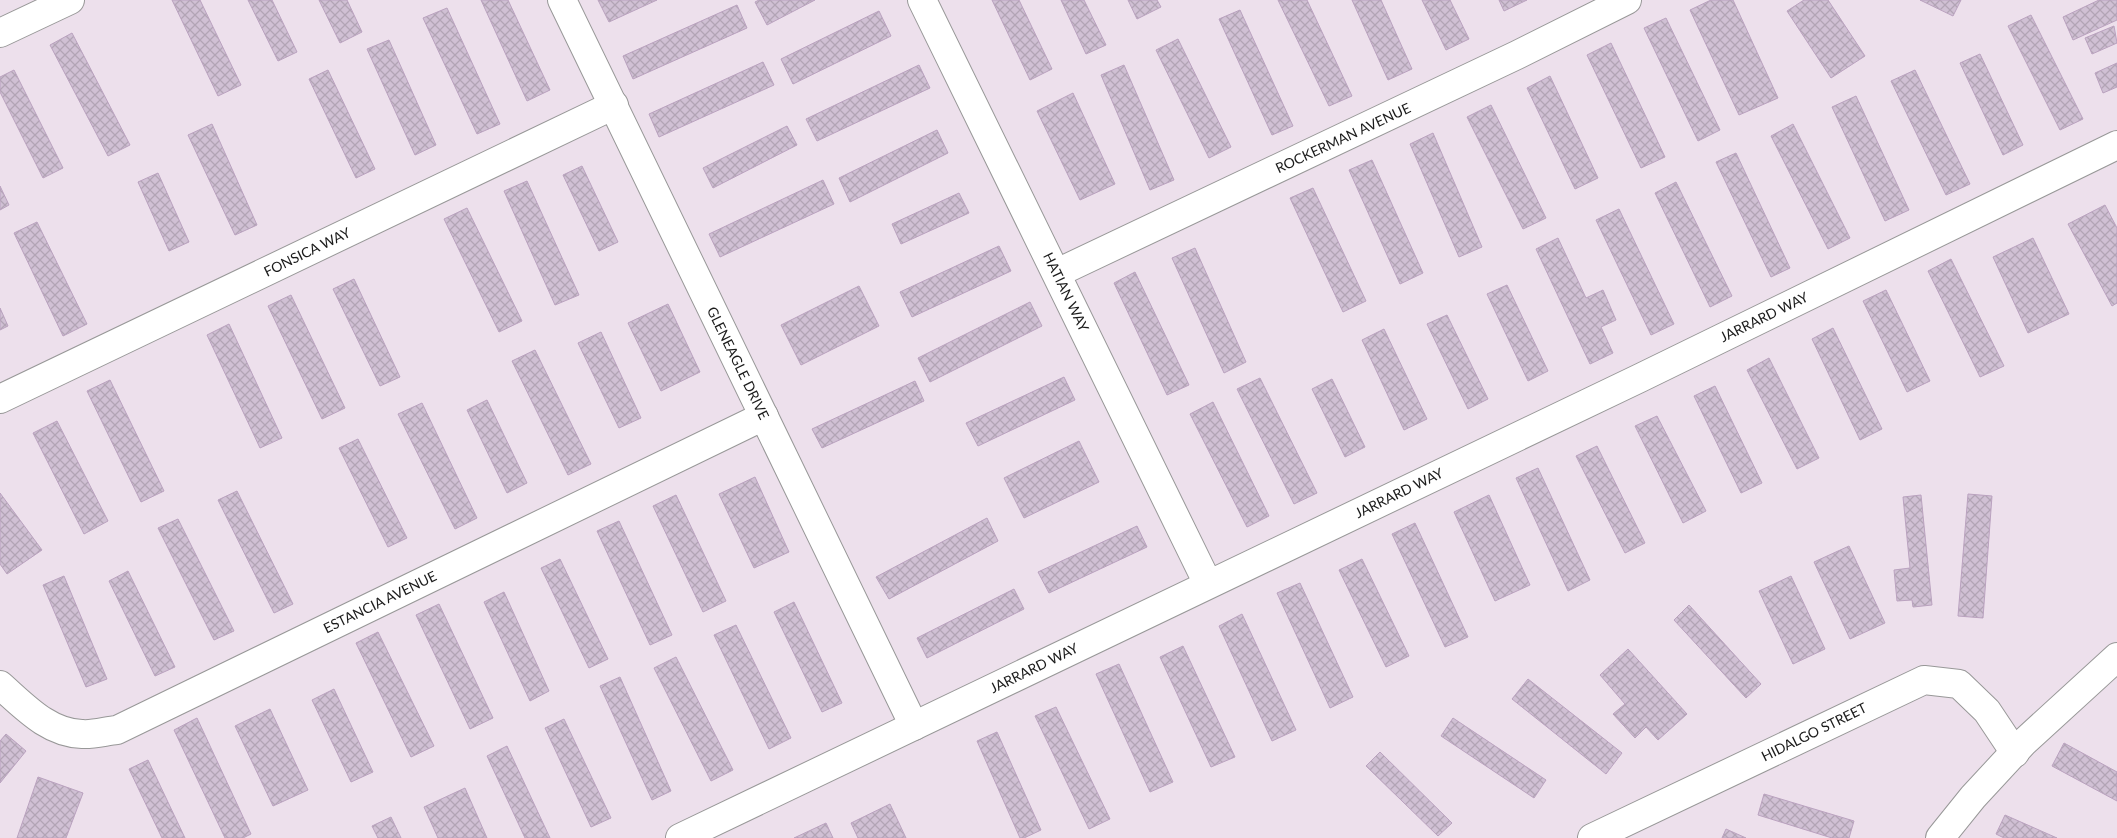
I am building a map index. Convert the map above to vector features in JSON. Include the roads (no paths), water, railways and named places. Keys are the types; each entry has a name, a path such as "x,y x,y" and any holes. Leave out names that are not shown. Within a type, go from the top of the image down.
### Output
{"street":[{"path":"0,33 70,0"},
{"name":"GLENEAGLE DRIVE","path":"562,0 914,726"},
{"name":"HATIAN WAY","path":"922,0 1208,584"},
{"name":"ROCKERMAN AVENUE","path":"1057,273 1517,55 1627,0"},
{"name":"FONSICA WAY","path":"0,399 614,105"},
{"name":"JARRARD WAY","path":"680,838 1640,378 2117,145"},
{"name":"ESTANCIA AVENUE","path":"0,686 42,722 63,731 83,734 117,730 764,416"},
{"path":"1940,838 1973,797 2015,753 2117,657"},
{"name":"HIDALGO STREET","path":"1592,838 1924,680 1959,684 1988,711 2015,753"}]}
